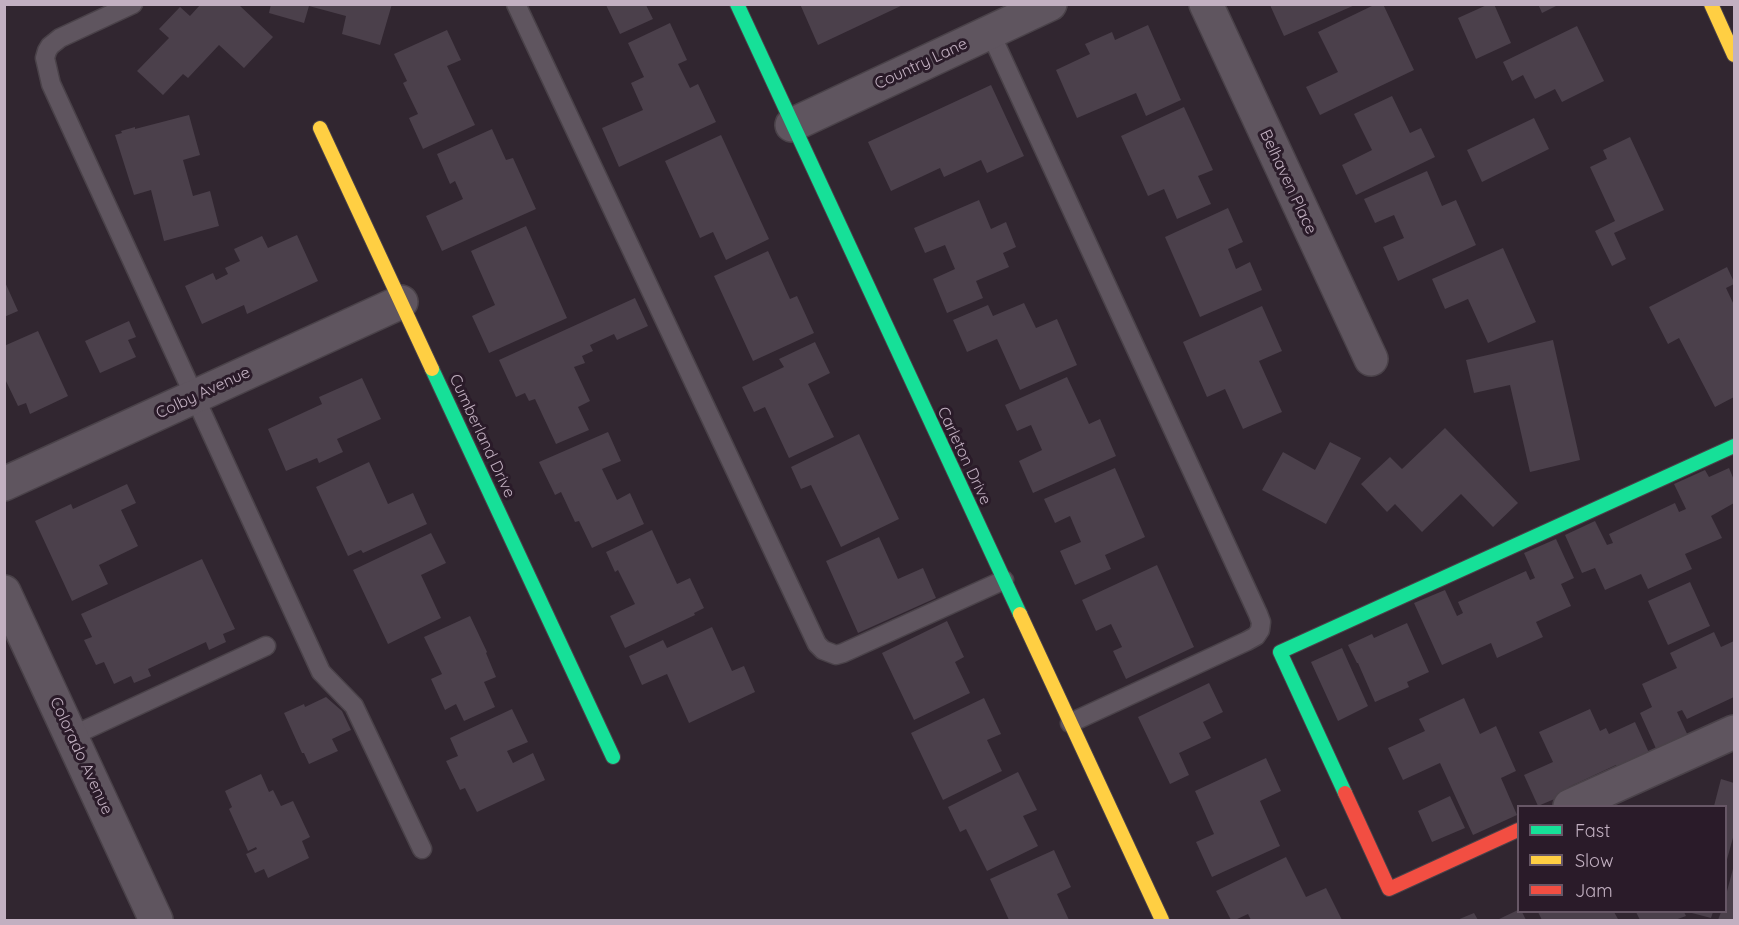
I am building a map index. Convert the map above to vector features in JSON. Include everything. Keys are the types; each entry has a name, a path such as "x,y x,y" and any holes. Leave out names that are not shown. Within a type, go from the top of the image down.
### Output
{"street":[{"name":"Carleton Drive","path":"736,4 1162,921"},
{"name":"Country Lane","path":"792,124 1050,4"},
{"name":"Belhaven Place","path":"1206,4 1371,359"},
{"path":"1711,4 1734,55"},
{"name":"Cumberland Drive","path":"320,128 613,757"},
{"name":"Colby Avenue","path":"4,484 401,302"},
{"path":"1517,830 1389,889 1280,652 1734,446"},
{"name":"Colorado Avenue","path":"4,592 156,921"},
{"path":"1574,805 1734,732"}],"lane":[{"path":"133,4 55,41 46,51 46,66 55,95 321,672 354,706 422,849"},
{"path":"516,4 817,644 823,650 836,655 843,653 1004,580"},
{"path":"990,32 1261,622 1256,636 1247,641 1070,723"},
{"path":"72,736 266,646"}],"building":[{"path":"271,4 392,4 380,45 342,34 346,16 309,6 304,23 269,13"},
{"path":"800,4 905,4 818,45"},
{"path":"1376,4 1383,4 1414,70 1320,115 1306,87 1338,72 1318,32"},
{"path":"1489,4 1494,4 1511,43 1476,59 1458,18"},
{"path":"1538,4 1560,4 1542,13"},
{"path":"200,5 239,5 273,37 244,68 219,45 188,78 183,74 163,95 137,71 169,38 159,29 180,7 190,16"},
{"path":"606,5 646,5 653,19 620,34"},
{"path":"1270,5 1355,5 1284,36"},
{"path":"670,23 687,60 678,64 690,88 698,84 716,122 619,167 602,128 643,110 631,83 644,77 628,43"},
{"path":"1148,25 1181,100 1146,116 1136,93 1077,118 1056,70 1090,54 1085,44 1112,32 1115,40"},
{"path":"1577,26 1604,81 1562,102 1555,89 1535,99 1523,75 1512,81 1503,62"},
{"path":"447,30 461,60 447,66 475,125 423,149 409,118 418,114 403,83 407,81 394,54"},
{"path":"991,85 1024,156 987,173 981,160 944,177 940,168 891,191 868,142"},
{"path":"1392,96 1410,133 1421,128 1435,157 1356,195 1342,165 1372,150 1354,114"},
{"path":"1184,107 1213,170 1198,176 1211,204 1177,219 1164,189 1148,196 1121,136"},
{"path":"189,115 200,155 183,160 193,196 210,191 219,226 164,241 151,190 134,195 115,135 135,127 135,129"},
{"path":"1534,118 1549,149 1482,182 1467,150"},
{"path":"492,129 506,160 513,158 536,209 442,251 426,216 463,199 455,181 450,184 437,154"},
{"path":"721,135 769,239 726,260 713,232 700,238 665,161"},
{"path":"1630,137 1664,210 1614,233 1626,259 1612,266 1595,231 1615,221 1590,167 1607,159 1603,150"},
{"path":"1427,171 1442,206 1456,200 1476,245 1398,281 1383,247 1404,238 1394,215 1375,223 1364,199"},
{"path":"979,200 991,229 1006,222 1016,247 1003,253 1009,267 976,281 983,298 947,313 933,279 955,269 945,245 925,253 914,228"},
{"path":"1228,208 1243,242 1228,249 1236,269 1250,262 1262,290 1200,317 1165,237"},
{"path":"526,226 567,318 489,353 472,316 495,305 471,251"},
{"path":"297,235 318,281 247,314 244,305 202,324 185,286 213,273 216,280 228,274 225,268 240,261 234,249 262,236 268,248"},
{"path":"1503,248 1536,322 1488,343 1468,299 1445,309 1432,279"},
{"path":"768,251 790,299 797,296 814,333 753,361 714,276"},
{"path":"1727,267 1734,282 1726,288 1734,305 1734,397 1715,407 1679,338 1668,344 1649,307"},
{"path":"4,280 18,311 4,317"},
{"path":"635,298 648,326 617,340 614,334 590,345 593,351 582,356 585,363 574,367 590,401 578,407 589,430 556,444 535,399 529,401 525,393 516,397 499,360"},
{"path":"1024,303 1036,328 1057,319 1077,365 1020,390 997,339 967,352 953,320 988,305 993,316"},
{"path":"1262,306 1282,351 1259,361 1282,412 1243,429 1225,389 1207,397 1183,342"},
{"path":"129,321 136,337 128,340 136,357 100,373 85,341"},
{"path":"38,331 68,396 30,414 26,403 18,406 4,377 4,346"},
{"path":"1553,340 1580,460 1530,472 1510,385 1474,393 1466,360"},
{"path":"815,342 830,373 808,384 834,437 789,458 765,407 754,412 742,387 784,367 779,359"},
{"path":"1067,377 1089,424 1100,419 1116,456 1033,493 1019,461 1042,450 1031,425 1017,431 1005,405"},
{"path":"362,378 381,419 337,439 343,452 319,463 317,458 286,471 268,429 322,404 319,397"},
{"path":"1445,428 1518,503 1493,527 1461,494 1422,532 1395,504 1387,512 1361,484 1390,457 1402,469"},
{"path":"608,432 621,461 602,469 617,500 630,493 644,524 592,548 579,521 575,522 561,492 555,495 539,462"},
{"path":"859,434 899,519 841,547 811,485 801,489 791,467"},
{"path":"1330,442 1361,458 1326,524 1262,490 1283,452 1315,470"},
{"path":"369,462 388,504 413,493 427,524 363,553 361,550 348,556 316,487"},
{"path":"1115,468 1145,537 1105,555 1111,569 1075,585 1060,551 1081,542 1070,516 1055,523 1044,499"},
{"path":"1729,468 1734,480 1734,503 1711,516 1722,538 1685,554 1692,569 1648,589 1641,574 1605,590 1595,568 1582,573 1565,535 1595,521 1607,545 1613,543 1609,534 1675,503 1679,512 1686,509 1674,484 1705,470 1709,477"},
{"path":"127,484 136,503 121,510 138,546 99,565 108,584 72,601 35,521 71,504 73,509"},
{"path":"652,530 677,584 690,578 704,608 694,613 695,615 625,648 610,616 635,604 618,570 615,572 606,552"},
{"path":"431,533 446,563 421,575 441,618 388,644 353,570"},
{"path":"879,537 898,579 923,568 936,598 858,633 826,561"},
{"path":"1556,539 1574,578 1561,584 1571,606 1536,622 1543,637 1497,658 1491,643 1442,665 1414,603 1445,590 1457,616 1463,613 1458,602 1526,571 1530,580 1535,578 1524,553"},
{"path":"202,559 235,629 223,634 226,642 209,650 206,642 148,669 151,676 134,683 131,676 114,684 104,662 96,665 84,640 92,637 81,614"},
{"path":"1157,565 1194,647 1126,679 1113,651 1122,647 1111,624 1096,631 1082,600"},
{"path":"1690,582 1710,626 1668,645 1648,601"},
{"path":"470,616 496,677 484,682 495,707 464,721 456,704 445,710 431,679 442,674 424,637"},
{"path":"947,621 964,657 955,662 970,693 914,720 882,653"},
{"path":"1407,623 1429,672 1407,682 1409,687 1375,702 1348,645 1372,634 1374,638"},
{"path":"712,627 732,671 744,666 755,692 689,723 667,674 642,685 629,656 663,640 667,648"},
{"path":"1714,632 1721,647 1734,641 1734,697 1687,719 1682,710 1677,712 1689,738 1658,753 1640,713 1652,707 1642,684 1677,668 1670,653"},
{"path":"1342,648 1368,706 1338,721 1311,662"},
{"path":"1209,683 1223,712 1203,722 1211,738 1179,753 1189,775 1170,784 1138,717"},
{"path":"326,697 342,711 351,730 332,739 338,751 309,764 284,713 304,704 305,707"},
{"path":"984,698 1001,734 987,740 1002,771 943,800 911,733"},
{"path":"1464,698 1480,734 1496,726 1516,771 1501,778 1517,815 1473,835 1440,763 1403,780 1388,748 1425,731 1419,719"},
{"path":"512,709 528,742 507,751 513,763 533,753 545,780 477,812 465,788 460,790 446,761 458,756 450,738"},
{"path":"1590,709 1600,731 1606,728 1609,734 1635,722 1650,755 1618,770 1616,765 1569,787 1571,792 1538,805 1524,775 1553,762 1539,732"},
{"path":"1266,758 1281,791 1260,801 1280,846 1212,877 1196,842 1214,834 1195,791"},
{"path":"1018,772 1037,810 1023,816 1038,846 987,871 966,829 960,832 948,807"},
{"path":"261,774 269,792 273,790 281,806 293,801 310,837 302,841 309,858 268,878 264,869 255,873 246,854 257,849 256,847 248,851 229,809 232,807 225,791"},
{"path":"1721,779 1734,783 1734,834 1727,859 1727,805 1714,805"},
{"path":"1450,796 1465,828 1432,842 1418,811"},
{"path":"1054,850 1071,887 1057,894 1069,920 1009,920 990,879"},
{"path":"1286,857 1306,897 1326,888 1342,920 1251,920 1248,914 1231,920 1216,891"},
{"path":"1734,865 1734,920 1718,920 1721,913 1727,913 1727,891"},
{"path":"1517,910 1517,913 1522,913 1526,920 1497,920"},
{"path":"1474,913 1478,920 1457,920"},
{"path":"1538,913 1615,913 1618,919 1615,920 1542,920"},
{"path":"1636,913 1684,913 1686,916 1675,920 1640,920"},
{"path":"1692,913 1713,913 1711,918"}],"traffic: fast":[{"path":"737,4 1020,614"},
{"path":"432,369 613,757"},
{"path":"1345,793 1280,652 1734,446"}],"traffic: slow":[{"path":"1711,4 1734,55"},
{"path":"320,128 432,369"},
{"path":"1020,614 1162,920"}],"traffic: jam":[{"path":"1345,793 1389,889 1517,830"}]}
